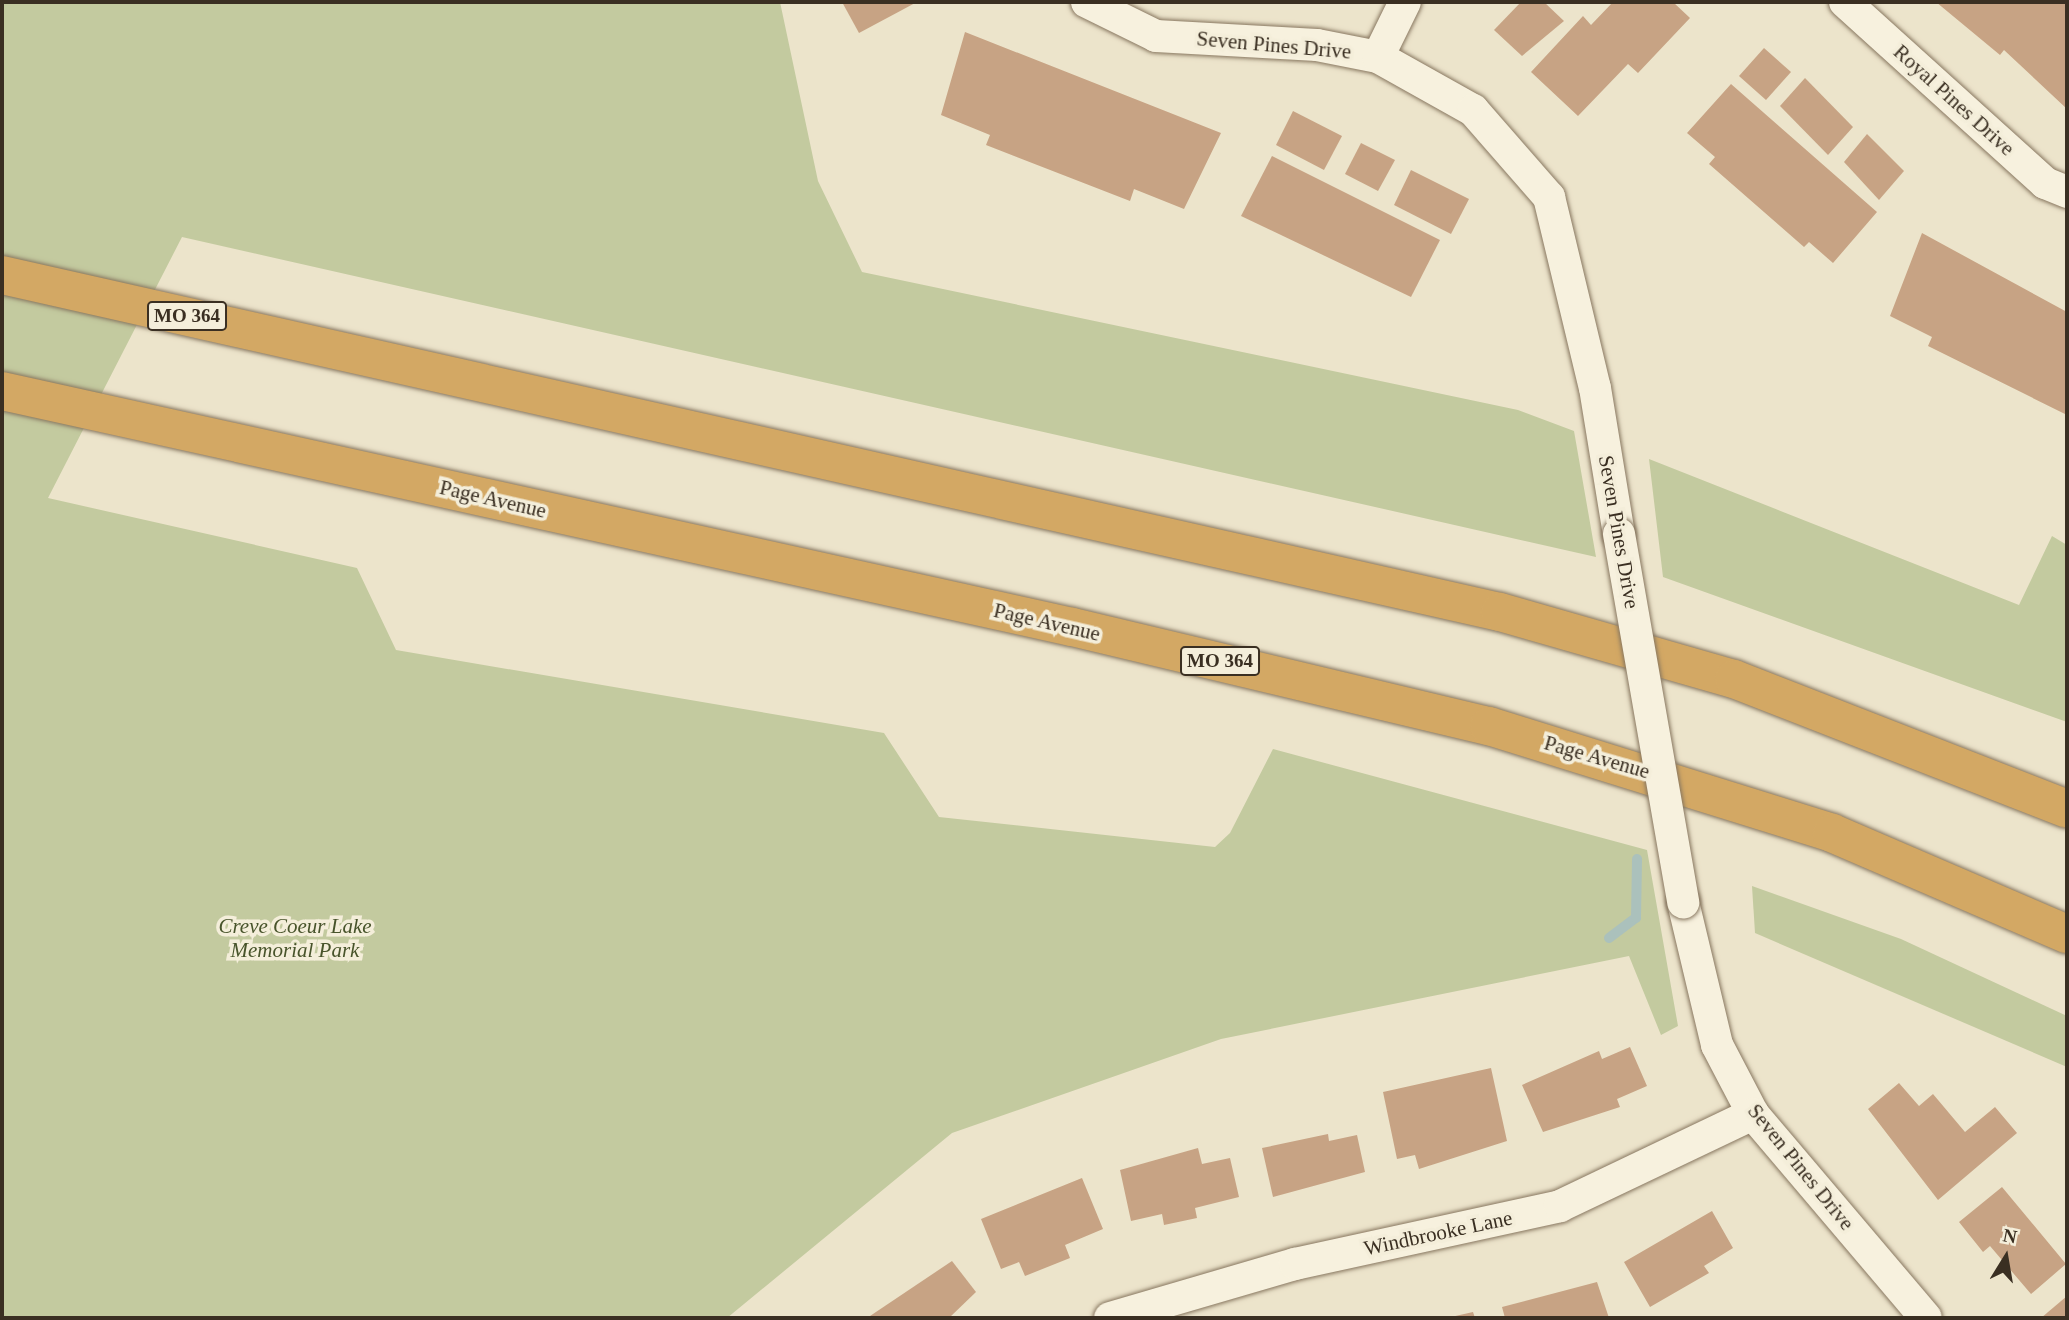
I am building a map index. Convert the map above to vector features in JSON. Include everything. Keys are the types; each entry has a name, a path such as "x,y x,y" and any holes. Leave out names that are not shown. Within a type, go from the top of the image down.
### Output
{"highway":[{"name":"MO 364","path":"2,275 1214,543 1601,639 1855,721 2067,809"},
{"name":"Page Avenue","path":"2,391 1085,630 1515,733 1832,833 2067,934"}],"street":[{"name":"Seven Pines Drive","path":"1087,2 1156,36 1317,45 1378,57 1473,110 1549,197 1595,388 1683,902 1717,1045 1753,1114 1926,1318"},
{"path":"1378,57 1405,2"},
{"name":"Royal Pines Drive","path":"1845,2 2045,183 2067,192"},
{"name":"Windbrooke Lane","path":"1110,1318 1294,1264 1560,1206 1753,1114"}],"green space":[{"name":"Creve Coeur Lake Memorial Park","path":"2,2 780,2 818,181 862,272 1518,410 1574,431 1596,557 182,237 48,498 357,568 396,650 884,733 939,817 1215,847 1230,833 1273,749 1647,850 1678,1026 1661,1035 1629,956 1221,1039 952,1133 727,1318 2,1318"},
{"path":"1649,459 2019,605 2052,536 2067,545 2067,722 1663,577"},
{"path":"1752,886 1901,939 2067,1016 2067,1067 1755,933"}],"building":[{"path":"842,2 917,2 859,33"},
{"path":"1521,2 1544,2 1564,21 1522,56 1494,30"},
{"path":"1613,2 1673,2 1690,18 1638,73 1628,64 1578,116 1531,72 1583,16 1591,25"},
{"path":"1936,2 2067,2 2067,109 2004,50 2000,55"},
{"path":"965,32 1221,133 1184,209 1134,189 1130,201 986,145 990,135 941,115"},
{"path":"1764,48 1791,72 1766,100 1739,76"},
{"path":"1805,78 1853,127 1828,155 1780,106"},
{"path":"1731,84 1877,212 1833,263 1809,242 1804,247 1709,164 1715,157 1687,133"},
{"path":"1293,111 1342,136 1324,170 1276,145"},
{"path":"1867,134 1904,171 1879,200 1844,162"},
{"path":"1361,143 1395,160 1378,191 1345,174"},
{"path":"1272,156 1440,240 1411,297 1241,216"},
{"path":"1411,170 1469,199 1451,234 1394,205"},
{"path":"1922,233 2067,312 2067,415 1928,346 1932,337 1890,316"},
{"path":"1630,1047 1647,1086 1617,1099 1620,1107 1543,1132 1522,1085 1599,1051 1602,1059"},
{"path":"1491,1068 1507,1141 1419,1169 1415,1155 1397,1159 1383,1092"},
{"path":"1899,1083 1919,1106 1933,1094 1965,1132 1995,1107 2017,1133 1938,1200 1868,1109"},
{"path":"1328,1134 1329,1141 1357,1135 1365,1172 1273,1197 1262,1148"},
{"path":"1198,1148 1202,1164 1230,1158 1239,1197 1195,1208 1197,1218 1164,1225 1162,1214 1131,1221 1120,1170"},
{"path":"1082,1178 1103,1229 1065,1245 1070,1258 1025,1276 1019,1262 1001,1269 981,1219"},
{"path":"2002,1187 2066,1264 2031,1294 1990,1246 1983,1252 1959,1222"},
{"path":"1712,1211 1733,1248 1704,1266 1709,1273 1650,1307 1624,1262"},
{"path":"952,1261 976,1292 949,1318 870,1316"},
{"path":"1597,1282 1609,1318 1505,1318 1502,1307"},
{"path":"2067,1296 2067,1318 2041,1318"},
{"path":"1473,1312 1475,1318 1451,1318 1451,1317"}],"waterway":[{"path":"1609,938 1636,918 1637,859"}]}
